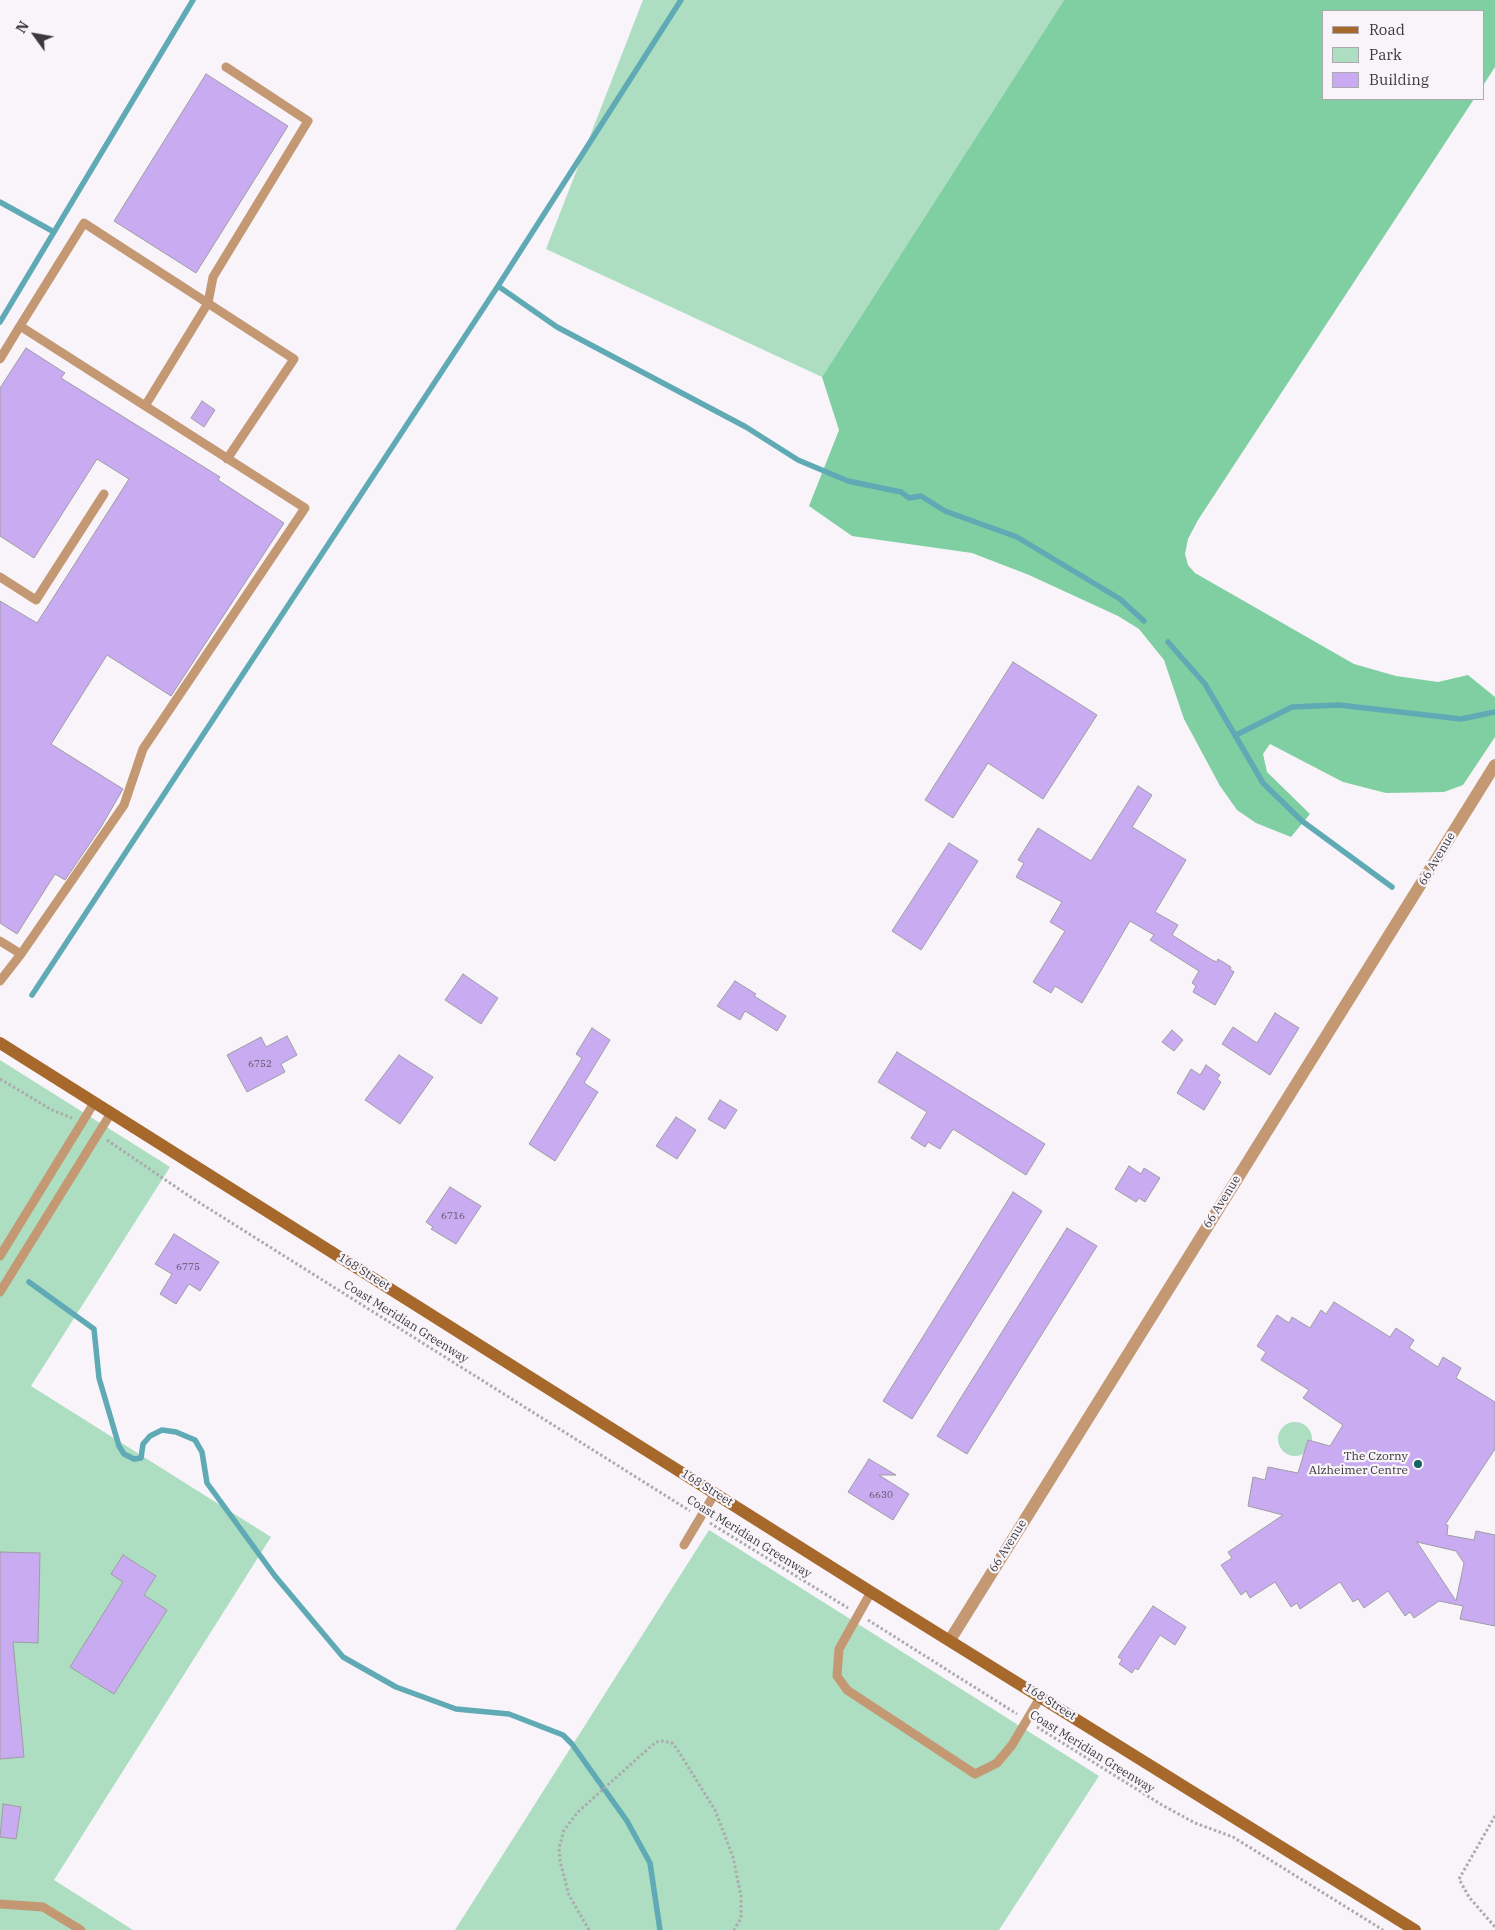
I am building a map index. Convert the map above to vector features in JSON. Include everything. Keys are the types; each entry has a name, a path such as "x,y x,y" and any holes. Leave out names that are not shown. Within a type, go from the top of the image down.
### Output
{"main road":[{"name":"168 Street","path":"0,1044 872,1592 1415,1930"}],"street":[{"name":"66 Avenue","path":"950,1640 1495,765"}],"lane":[{"path":"145,406 208,304 213,277 308,121 226,67"},
{"path":"0,359 84,223 294,358 227,459"},
{"path":"0,981 21,954 124,805 143,749 305,508 20,326"},
{"path":"0,577 36,600 104,494"},
{"path":"0,941 21,954"},
{"path":"0,1256 94,1103"},
{"path":"0,1292 111,1113"},
{"path":"684,1545 715,1493"},
{"path":"872,1592 839,1649 837,1676 846,1690 975,1774 997,1763 1012,1745 1041,1696"},
{"path":"0,1904 43,1907 82,1930"}],"path":[{"path":"0,1079 52,1110 64,1114"},
{"name":"Coast Meridian Greenway","path":"114,1144 192,1198 1162,1805 1195,1823 1232,1837 1383,1930"},
{"path":"589,1930 569,1895 560,1862 559,1848 564,1830 578,1812 631,1764 656,1742 663,1741 672,1743 682,1756 715,1810 734,1857 741,1896 741,1918 734,1930"},
{"path":"1495,1816 1459,1879 1469,1897 1495,1927"}],"green space":[{"path":"643,0 1064,0 822,377 546,249"},
{"path":"1064,0 1495,0 1495,67 1485,82 1485,10 1322,10 1322,100 1473,100 1198,520 1188,539 1185,554 1188,565 1195,573 1354,664 1396,676 1438,682 1468,675 1495,697 1495,737 1463,785 1444,792 1386,793 1343,782 1270,744 1263,754 1267,772 1310,814 1291,837 1256,823 1237,810 1220,786 1184,719 1164,660 1139,629 1118,616 1029,575 972,553 852,536 809,506 839,430 822,377"},
{"path":"0,1060 170,1167 31,1386 271,1537 54,1880 133,1930 0,1930"},
{"path":"1295,1422 1302,1423 1307,1427 1311,1432 1311,1446 1307,1451 1302,1455 1295,1456 1288,1455 1283,1451 1279,1446 1278,1439 1279,1432 1283,1427 1288,1423"},
{"path":"709,1530 1099,1776 999,1930 455,1930"}],"building":[{"path":"206,74 288,126 196,273 114,221"},
{"path":"26,348 65,373 61,378 220,477 218,480 284,523 171,696 107,655 51,744 123,789 101,827 65,880 55,874 17,934 0,923 0,601 37,623 129,479 97,459 34,558 0,536 0,388"},
{"path":"202,401 215,410 204,427 191,418"},
{"path":"1013,662 1097,715 1043,799 988,763 953,818 925,800"},
{"path":"1138,786 1152,795 1132,827 1186,860 1155,912 1178,925 1172,935 1212,960 1217,962 1218,959 1231,967 1230,969 1234,972 1215,1005 1193,992 1196,986 1192,983 1199,971 1150,940 1154,935 1130,921 1082,1003 1055,986 1051,993 1033,982 1065,931 1050,922 1062,902 1016,877 1024,863 1018,860 1038,828 1091,861"},
{"path":"949,843 978,861 921,950 892,931"},
{"path":"463,974 498,998 481,1024 445,1000"},
{"path":"735,981 756,994 754,996 786,1016 777,1031 745,1011 740,1020 717,1006"},
{"path":"1275,1013 1299,1028 1270,1075 1222,1044 1233,1027 1257,1043"},
{"path":"592,1028 610,1040 584,1083 598,1092 555,1161 529,1144 582,1058 576,1054"},
{"path":"1172,1030 1183,1040 1174,1051 1162,1042"},
{"path":"287,1036 297,1055 281,1064 285,1072 247,1092 227,1055 261,1037 266,1047"},
{"path":"897,1052 1045,1144 1026,1175 953,1129 940,1149 928,1142 925,1147 911,1138 927,1112 878,1082"},
{"path":"399,1055 433,1077 400,1124 365,1100"},
{"path":"1206,1065 1220,1075 1217,1079 1221,1082 1204,1110 1177,1093 1191,1069 1200,1075"},
{"path":"720,1100 737,1110 725,1129 708,1119"},
{"path":"676,1117 696,1130 677,1159 656,1146"},
{"path":"1129,1166 1141,1174 1144,1168 1160,1178 1145,1202 1139,1198 1136,1202 1115,1189"},
{"path":"450,1187 481,1206 456,1244 431,1229 433,1227 426,1222"},
{"path":"1013,1192 1042,1211 912,1419 883,1401"},
{"path":"1067,1228 1097,1246 967,1454 937,1436"},
{"path":"174,1234 219,1262 200,1291 189,1284 176,1304 160,1294 172,1274 155,1264"},
{"name":"The Czorny Alzheimer Centre","path":"1334,1302 1390,1337 1396,1328 1414,1340 1409,1348 1438,1367 1443,1357 1461,1368 1456,1378 1495,1402 1495,1449 1445,1525 1448,1525 1447,1535 1474,1540 1476,1531 1495,1535 1495,1626 1460,1619 1463,1606 1439,1601 1414,1618 1410,1612 1405,1616 1388,1591 1364,1608 1358,1599 1353,1602 1340,1582 1300,1609 1297,1603 1291,1607 1275,1582 1250,1598 1246,1591 1241,1595 1221,1565 1232,1558 1228,1552 1283,1515 1248,1506 1253,1477 1265,1480 1268,1467 1298,1473 1308,1440 1330,1446 1343,1425 1303,1398 1309,1390 1261,1360 1266,1352 1257,1346 1277,1315 1289,1323 1292,1317 1310,1328 1321,1310 1326,1314","holes":["1417,1542 1456,1551 1464,1563 1456,1601"]},
{"path":"869,1459 896,1475 879,1475 909,1494 893,1520 848,1492"},
{"path":"0,1552 40,1553 38,1643 13,1642 24,1757 0,1759"},
{"path":"123,1555 156,1576 144,1595 167,1610 114,1694 70,1667 123,1582 111,1574"},
{"path":"1153,1606 1186,1627 1175,1645 1160,1635 1138,1670 1135,1668 1132,1673 1119,1664 1122,1660 1118,1657"},
{"path":"3,1804 21,1807 16,1839 0,1837"}],"waterway":[{"path":"0,322 193,0"},
{"path":"32,995 498,286 681,0"},
{"path":"0,202 54,232"},
{"path":"498,286 557,327 746,427 798,460 848,481 901,492 909,498 921,496 945,511 1017,537 1120,599 1144,621"},
{"path":"1168,642 1205,684 1263,783 1302,821 1392,887"},
{"path":"1236,735 1292,707 1339,705 1461,719 1495,712"},
{"path":"29,1282 94,1329 99,1378 119,1446 124,1454 134,1459 141,1458 143,1444 150,1436 162,1430 176,1432 195,1440 202,1452 207,1483 275,1576 343,1657 396,1687 456,1709 509,1714 563,1735 572,1744 627,1821 650,1863 660,1930"}],"place":[{"name":"The Czorny Alzheimer Centre","path":"1418,1464"}]}
